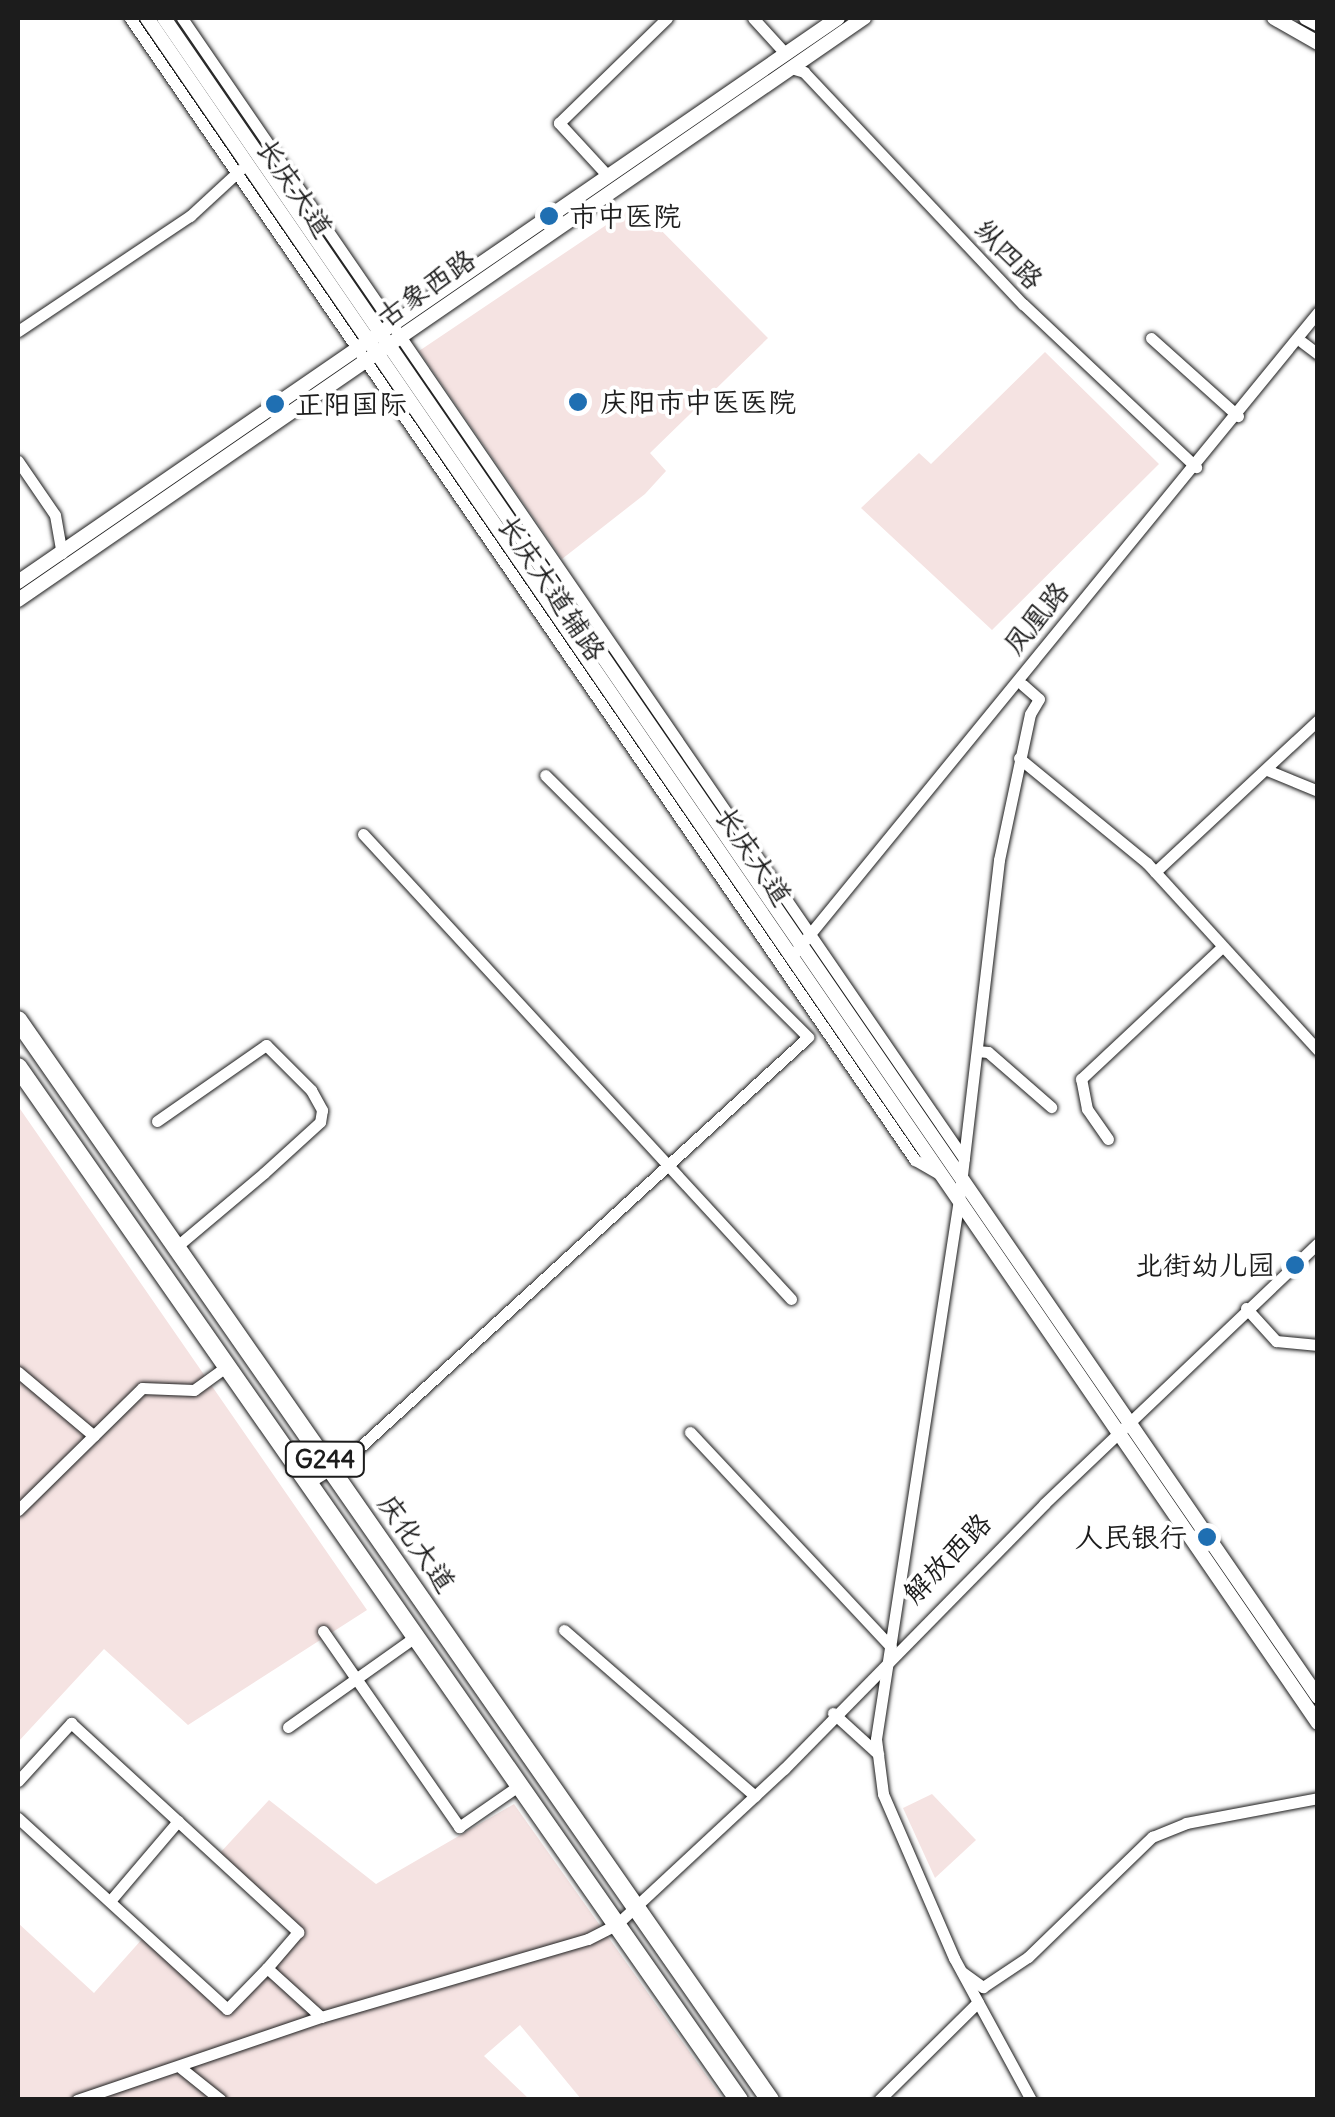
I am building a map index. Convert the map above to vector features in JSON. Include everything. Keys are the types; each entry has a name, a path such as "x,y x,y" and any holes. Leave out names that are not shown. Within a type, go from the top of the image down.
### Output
{"highway":[{"name":"庆化大道","path":"18,1020 770,2100"},
{"name":"庆化大道","path":"18,1067 739,2100"}],"main road":[{"name":"长庆大道","path":"148,18 243,168 379,342"},
{"name":"长庆大道","path":"164,18 379,342 962,1179 1318,1723"},
{"name":"古象西路","path":"18,582 379,342 788,61 838,18"},
{"name":"古象西路","path":"18,600 607,175 788,61 808,56 864,18"},
{"path":"1274,18 1318,42"},
{"path":"1306,18 1318,24"},
{"name":"长庆大道","path":"803,948 960,1200 1318,1697"}],"street":[{"path":"18,331 190,216 243,168 130,18"},
{"name":"长庆大道辅路","path":"182,18 379,342 915,1160 944,1176"},
{"path":"607,175 559,123 667,18"},
{"name":"纵四路","path":"753,18 788,61 804,72 1023,304 1197,466"},
{"name":"纵四路","path":"808,56 808,70 973,246 1197,466"},
{"name":"凤凰路","path":"1239,416 1318,312"},
{"name":"凤凰路","path":"803,948 1318,323"},
{"path":"1151,338 1239,416"},
{"path":"1302,342 1318,354"},
{"path":"18,461 56,514 62,554"},
{"name":"凤凰路","path":"803,948 1024,684 1197,466"},
{"path":"1024,684 1039,699 1019,758 999,860 960,1200 878,1754 883,1794 978,2002 1034,2100"},
{"path":"1155,872 1318,720"},
{"path":"1019,758 1155,872 1318,1050"},
{"path":"1267,770 1318,790"},
{"path":"308,1483 332,1468 808,1037 545,776"},
{"path":"363,834 790,1299"},
{"path":"803,948 964,1159"},
{"path":"1108,1139 1087,1108 1081,1078 1222,948"},
{"path":"157,1120 266,1045 312,1090 322,1110 320,1122 176,1247"},
{"path":"977,1051 988,1052 1050,1108"},
{"name":"解放西路","path":"77,2100 321,2018 573,1944 615,1921 834,1714 1039,1498 1123,1428 1318,1233"},
{"name":"解放西路","path":"1245,1308 1318,1244"},
{"path":"1245,1308 1276,1341 1314,1343"},
{"path":"18,1510 142,1388 194,1390 226,1367"},
{"path":"18,1372 94,1436"},
{"path":"690,1432 890,1655"},
{"path":"564,1630 752,1794"},
{"path":"324,1631 458,1827 522,1784"},
{"path":"288,1727 416,1637"},
{"path":"834,1714 878,1754"},
{"path":"18,1781 71,1723 298,1932 228,2008 18,1818"},
{"path":"964,1972 983,1987 1028,1957 1152,1837 1186,1823 1318,1798"},
{"path":"110,1901 178,1822"},
{"path":"267,1968 321,2018"},
{"path":"964,1972 1034,2100"},
{"path":"879,2100 978,2002"},
{"path":"181,2068 221,2100"}],"shaded area":[{"name":"庆阳市中医医院","path":"636,205 768,338 650,453 666,471 645,494 562,559 419,351"},
{"path":"1045,352 1159,464 992,630 861,508 919,453 931,464"},
{"path":"18,1106 367,1610 188,1725 104,1649 18,1742"},
{"path":"932,1794 976,1840 935,1878 903,1808"},
{"path":"269,1800 376,1884 514,1804 723,2099 581,2099 520,2025 484,2056 529,2099 18,2099 18,1923 94,1993 143,1938 227,2013 303,1930 219,1854"}],"place":[{"name":"市中医院","path":"549,216"},
{"name":"庆阳市中医医院","path":"578,402"},
{"name":"正阳国际","path":"275,404"},
{"name":"北街幼儿园","path":"1295,1265"},
{"name":"人民银行","path":"1207,1537"}]}
